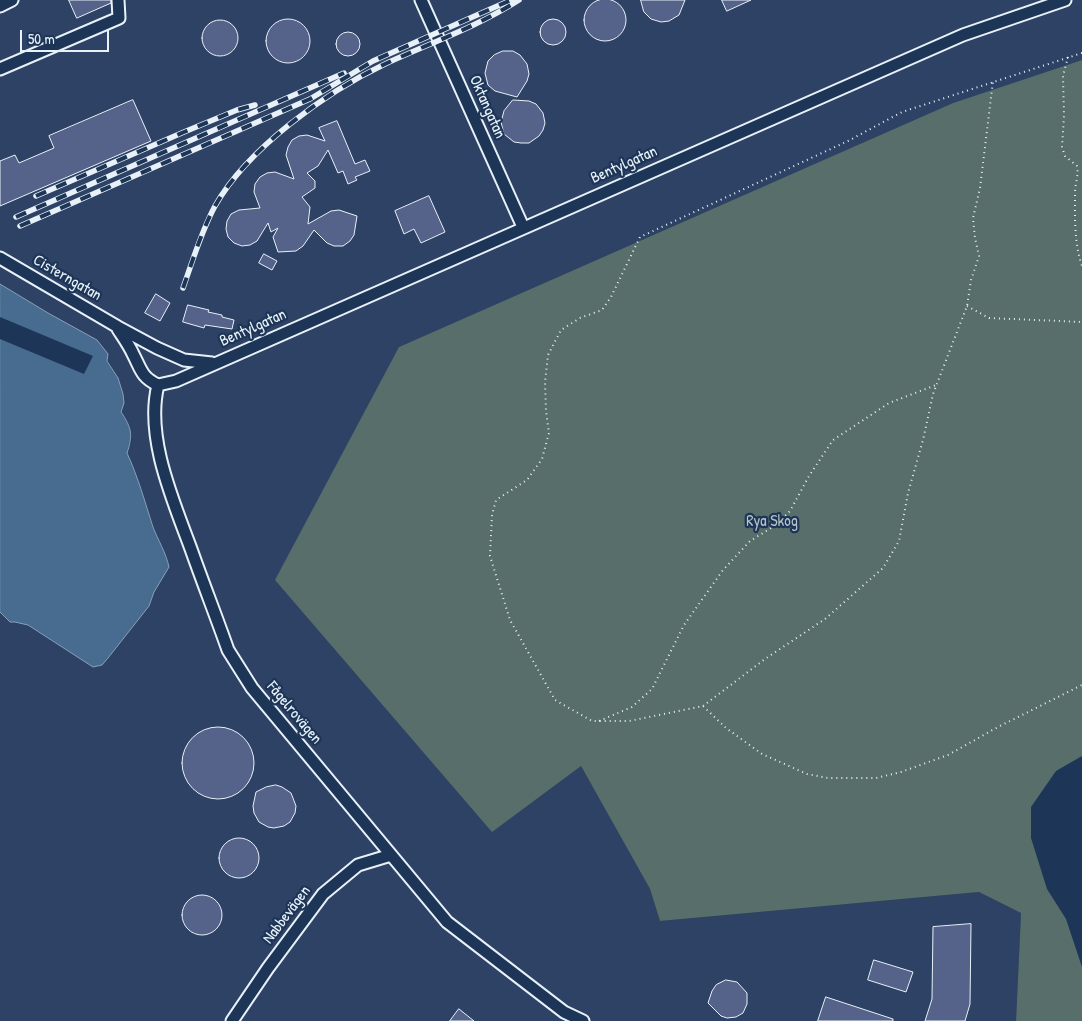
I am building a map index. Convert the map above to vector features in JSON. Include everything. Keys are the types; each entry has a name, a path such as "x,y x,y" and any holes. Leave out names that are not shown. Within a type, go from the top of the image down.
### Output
{"lane":[{"path":"0,6 12,0"},
{"path":"0,69 119,18 118,0"},
{"name":"Oktangatan","path":"421,0 523,227"},
{"name":"Bentylgatan","path":"212,363 962,35 1051,2 1065,0"},
{"name":"Cisterngatan","path":"0,258 118,327 184,360 212,363"},
{"name":"Cisterngatan","path":"118,327 133,352 142,374 150,382 158,385"},
{"path":"158,385 176,381 212,363"},
{"name":"Fågelrovägen","path":"158,385 154,412 167,486 228,650 252,688 447,922 564,1012 582,1021"},
{"name":"Nabbevägen","path":"232,1021 322,894 358,865 391,855"}],"path":[{"path":"993,81 980,188 974,218 975,238 979,256 971,280 967,306 933,394 923,440 908,493 899,541 883,568 825,619 766,659 703,706 629,721 592,722 554,700 510,620 490,556 492,515 496,500 527,480 542,459 548,433 545,382 548,355 561,330 580,318 602,310 611,297 640,238 848,141 902,112 993,81 1082,53"},
{"path":"1068,57 1063,76 1064,116 1062,148 1065,156 1077,166 1078,173 1075,190 1076,238 1077,251 1082,266"},
{"path":"967,306 989,318 1082,322"},
{"path":"598,722 632,707 652,689 684,625 722,570 750,541 776,525 790,511 809,476 833,440 889,403 936,385"},
{"path":"703,706 726,728 762,754 807,774 828,778 876,778 948,755 998,727 1082,685"}],"shaded area":[{"path":"0,0 1082,0 1082,60 953,103 399,347 581,766 650,889 660,921 979,892 1021,913 1016,1021 0,1021 0,612 10,622 27,625 93,667 102,665 149,606 167,559 127,453 132,441 128,423 121,412 124,403 118,378 97,340 0,284"},
{"path":"0,284 97,340 108,354 107,361 118,378 123,394 124,403 121,412 131,437 127,453 169,567 154,592 149,606 102,665 93,667 28,625 10,622 0,612"}],"green space":[{"name":"Rya Skog","path":"1082,60 1082,756 1056,771 1031,807 1031,838 1047,889 1066,919 1082,967 1082,1021 1016,1021 1021,913 979,892 660,921 650,889 581,766 492,832 275,580 399,347 953,103"}],"pier":[{"path":"0,317 93,356 84,374 0,339"}],"building":[{"path":"609,-1 617,2 623,8 626,20 623,32 617,38 601,41 593,38 587,32 584,16 587,8 593,2"},
{"path":"69,0 111,0 111,3 77,18"},
{"path":"641,0 685,0 679,15 669,21 661,22 651,19 644,12"},
{"path":"722,0 751,0 727,11"},
{"path":"288,19 300,23 306,29 310,41 306,53 300,59 288,63 276,59 270,53 266,41 270,29 276,23"},
{"path":"553,19 562,23 566,32 562,41 553,45 544,41 540,32 544,23"},
{"path":"220,20 233,25 238,38 233,51 220,56 207,51 202,38 207,25"},
{"path":"348,32 357,35 360,44 357,53 348,56 339,53 336,44 339,35"},
{"path":"503,51 513,51 520,55 527,64 529,74 527,81 517,97 495,91 488,85 485,73 488,61 494,55"},
{"path":"133,100 151,141 0,206 0,161 15,155 19,163 54,148 49,136"},
{"path":"513,100 529,101 536,104 543,113 545,123 543,130 539,136 529,143 514,142 504,134 501,122 504,111"},
{"path":"337,121 355,164 365,160 370,171 355,177 357,180 348,184 343,171 338,173 328,150 318,166 307,173 315,181 315,188 302,197 310,207 308,224 331,211 339,210 357,216 354,235 350,241 343,246 334,246 327,243 314,230 303,246 296,251 278,252 273,237 278,228 271,232 268,223 257,241 250,245 242,246 234,243 228,237 227,221 231,214 239,210 260,208 254,192 255,184 260,177 267,173 275,172 294,179 286,155 292,140 299,136 307,135 325,141 319,128"},
{"path":"429,196 445,232 421,243 414,229 404,234 395,211"},
{"path":"264,254 277,261 272,270 259,263"},
{"path":"156,294 170,303 160,321 145,313"},
{"path":"188,305 209,310 208,312 234,320 232,329 205,325 204,328 183,322"},
{"path":"211,727 225,727 244,737 254,756 254,770 244,789 225,799 211,799 192,789 182,770 182,756 192,737"},
{"path":"276,785 291,793 296,806 295,813 290,822 284,826 274,828 259,822 254,813 253,806 256,792"},
{"path":"239,838 253,844 259,858 253,872 239,878 225,872 219,858 225,844"},
{"path":"202,895 216,901 222,915 216,929 202,935 188,929 182,915 188,901"},
{"path":"971,924 970,1004 965,1021 925,1021 932,999 933,927"},
{"path":"874,960 913,972 906,992 868,980"},
{"path":"726,980 737,982 747,993 747,1004 743,1013 736,1017 727,1018 721,1016 708,1003 716,985"},
{"path":"826,997 893,1019 893,1021 818,1021"},
{"path":"459,1009 474,1021 450,1021"}],"railway":[{"path":"20,226 310,99 373,61 511,0"},
{"path":"183,288 201,236 215,206 229,185 267,143 314,106 362,76 470,27 519,0"},
{"path":"16,217 344,73"},
{"path":"36,196 184,132 237,110 255,105"}]}
